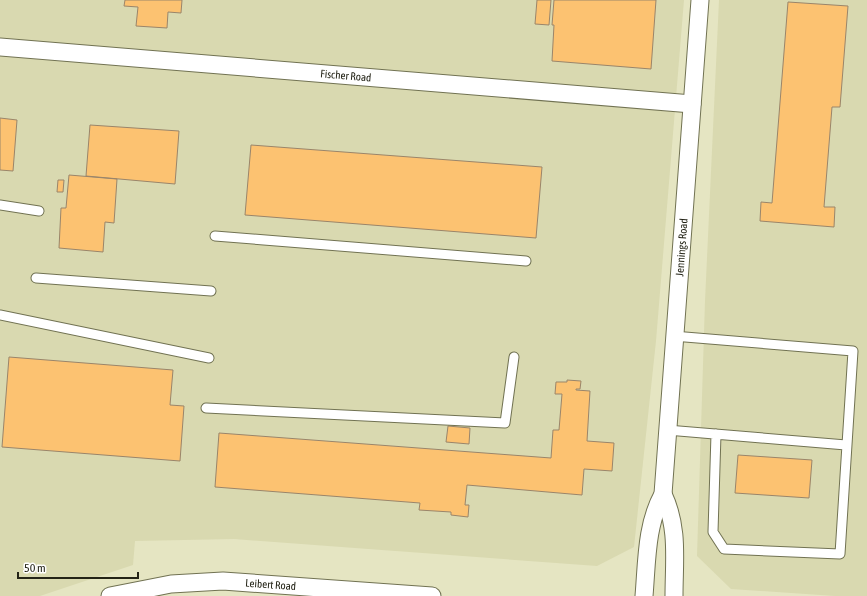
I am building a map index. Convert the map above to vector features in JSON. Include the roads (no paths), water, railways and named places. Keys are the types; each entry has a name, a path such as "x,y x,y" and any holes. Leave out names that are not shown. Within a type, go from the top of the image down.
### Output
{"street":[{"name":"Jennings Road","path":"644,596 650,527 654,511 663,494 700,0"},
{"name":"Fischer Road","path":"0,47 692,104"},
{"name":"Jennings Road","path":"663,494 674,526 674,596"},
{"name":"Leibert Road","path":"110,596 152,587 189,582 223,581 265,590 432,596"}],"lane":[{"path":"0,205 39,211"},
{"path":"215,236 526,261"},
{"path":"36,278 212,291"},
{"path":"0,315 209,358"},
{"path":"674,336 853,351 840,554 724,549 713,532 716,434"},
{"path":"206,408 505,423 514,356"},
{"path":"667,430 846,445"}]}
